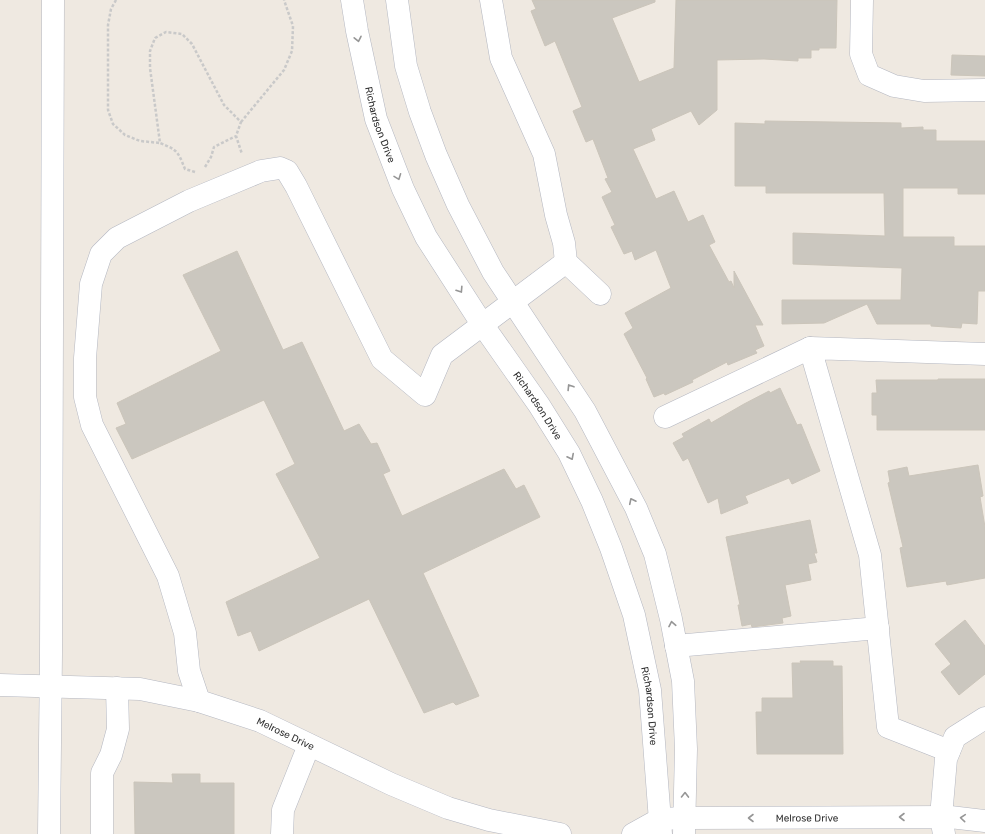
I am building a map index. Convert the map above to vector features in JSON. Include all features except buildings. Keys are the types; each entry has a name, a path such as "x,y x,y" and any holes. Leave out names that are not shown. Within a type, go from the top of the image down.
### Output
{"street":[{"path":"49,834 51,686 53,0"},
{"name":"Richardson Drive","path":"352,0 357,31 376,119 403,189 426,237 482,324 539,405 569,453 592,501 611,548 634,615 650,690 661,826"},
{"path":"397,0 406,66 420,112 436,155 458,205 493,272 585,411 636,508 655,554 671,619 683,681 686,749 685,826"},
{"path":"491,0 501,58 544,154 556,215 564,243 566,262 600,294"},
{"path":"862,0 861,54 869,75 894,86 924,91 985,90"},
{"path":"199,701 188,671 185,633 168,576 92,425 84,397 85,358 91,284 101,254 117,238 189,201 261,171 280,168 287,172 296,186 382,359 425,395 442,355 566,262"},
{"path":"810,348 870,555 888,727 949,751"},
{"path":"665,418 810,348 985,354"},
{"path":"676,646 878,628"},
{"name":"Melrose Drive","path":"0,685 140,689 199,701 260,721 391,784 448,808 489,820 560,834"},
{"path":"102,834 102,773 111,755 118,729 117,688"},
{"path":"942,826 946,759 949,751 955,737 985,718"},
{"path":"282,834 283,810 309,745"},
{"name":"Melrose Drive","path":"634,834 661,826 942,826 985,820"}],"path":[{"path":"116,0 111,9 108,25 108,110 112,124 125,135 140,141 160,143 173,148 180,156 185,169 196,172 205,167 211,157 214,147 236,136"},
{"path":"245,160 236,136 241,122 284,70 292,51 293,26 284,0"},
{"path":"160,143 150,68 150,51 155,38 166,32 182,34 192,44 224,105 241,122"}]}
